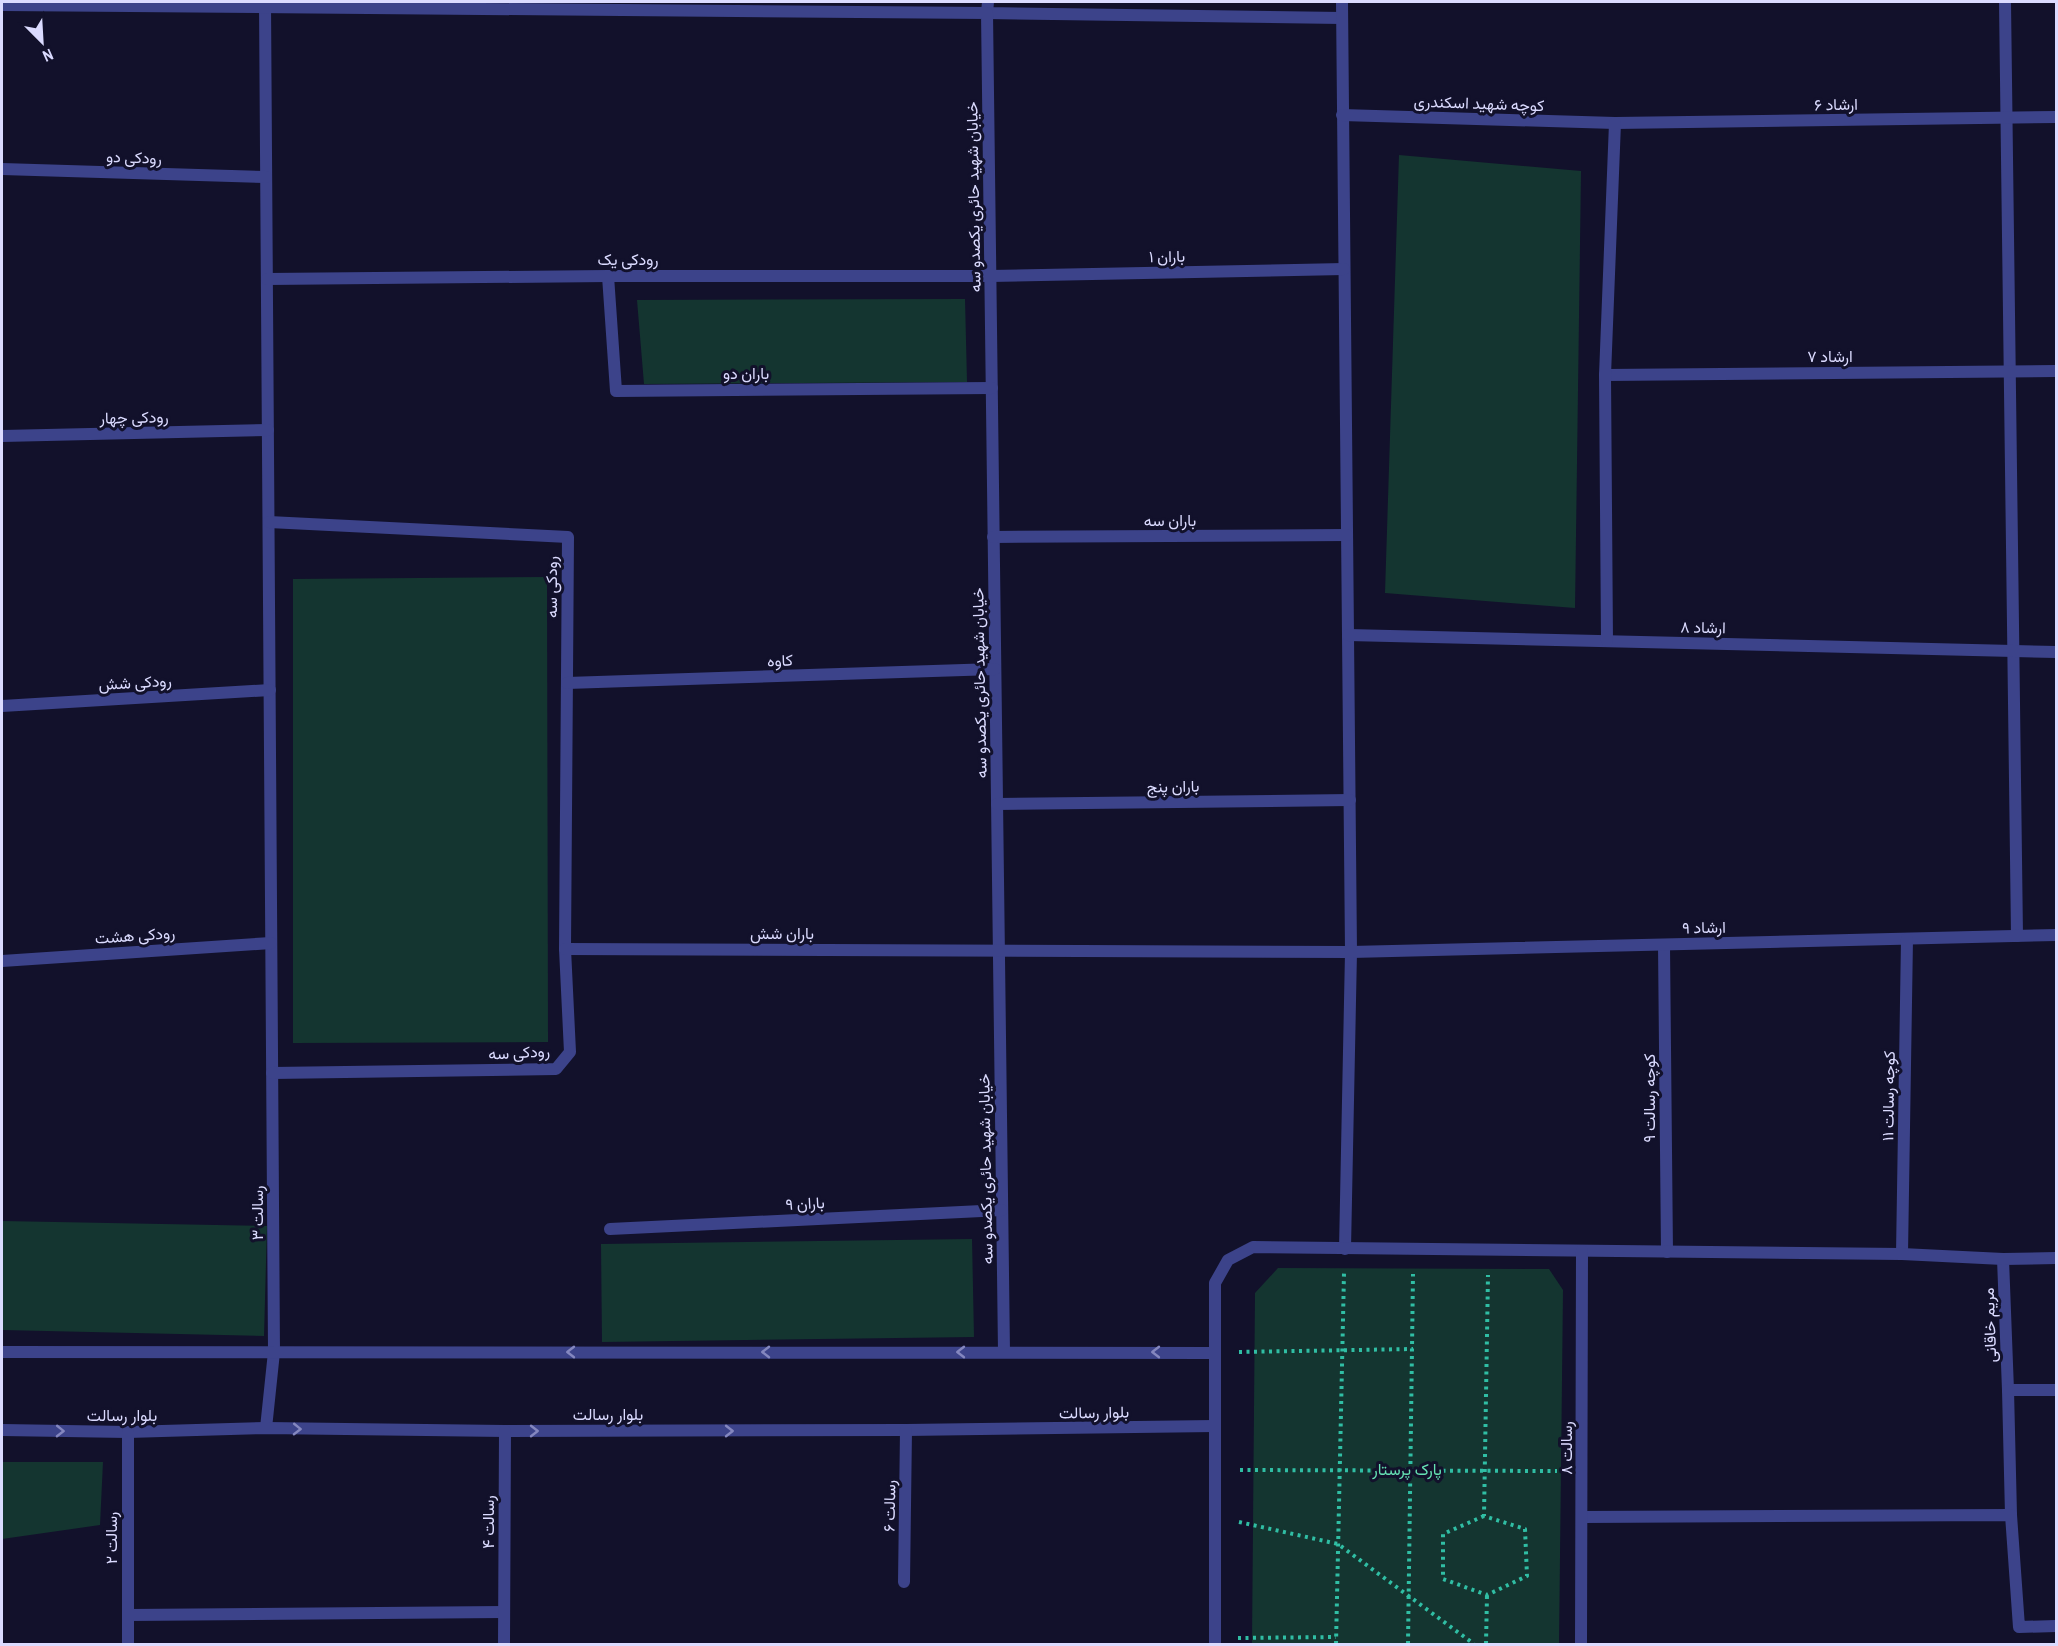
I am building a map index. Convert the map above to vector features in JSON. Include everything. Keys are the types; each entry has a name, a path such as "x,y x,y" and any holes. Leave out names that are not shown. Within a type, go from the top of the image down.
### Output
{"street":[{"path":"1341,2 1351,952 1345,1249"},
{"path":"2005,2 2017,936"},
{"path":"2,5 265,4 987,8 1342,18"},
{"path":"265,4 272,1073"},
{"name":"خیابان شهید حائری یکصدو سه","path":"987,8 1004,1352"},
{"name":"کوچه شهید اسکندری","path":"1342,115 1615,123"},
{"name":"ارشاد ۶","path":"1615,123 2056,117"},
{"path":"1607,641 1605,375 1615,123"},
{"name":"رودکی دو","path":"2,169 266,177"},
{"name":"باران ۱","path":"990,276 1344,269"},
{"name":"باران دو","path":"608,276 616,391 992,388"},
{"name":"رودکی یک","path":"267,279 990,276"},
{"name":"ارشاد ۷","path":"1605,375 2056,371"},
{"name":"رودکی چهار","path":"2,436 268,430"},
{"name":"رودکی سه","path":"269,522 568,537 565,949 570,1052 556,1069 272,1073"},
{"name":"باران سه","path":"993,537 1347,535"},
{"name":"ارشاد ۸","path":"1348,635 2056,652"},
{"name":"کاوه","path":"567,683 995,669"},
{"name":"رودکی شش","path":"2,706 270,690"},
{"name":"باران پنج","path":"997,804 1350,800"},
{"name":"ارشاد ۹","path":"999,950 1351,952 2056,935"},
{"name":"کوچه رسالت ۱۱","path":"1902,1254 1907,939"},
{"name":"رودکی هشت","path":"2,961 272,943"},
{"name":"کوچه رسالت ۹","path":"1664,945 1666,1252"},
{"name":"باران شش","path":"565,949 999,950"},
{"name":"رسالت ۳","path":"266,1428 274,1352 272,1073"},
{"name":"باران ۹","path":"610,1229 1002,1210"},
{"path":"1215,1642 1215,1283 1228,1260 1253,1247 1902,1254 2003,1259 2056,1258"},
{"name":"رسالت ۸","path":"1581,1644 1582,1251"},
{"name":"مریم خاقانی","path":"2003,1259 2011,1515 2019,1627 2056,1626"},
{"path":"2,1352 1215,1353"},
{"path":"2008,1390 2056,1390"},
{"name":"بلوار رسالت","path":"2,1430 128,1432 266,1428 506,1431 906,1431 1215,1426"},
{"name":"رسالت ۴","path":"504,1644 506,1431"},
{"name":"رسالت ۶","path":"904,1582 906,1431"},
{"name":"رسالت ۲","path":"128,1432 128,1644"},
{"path":"1582,1517 2011,1515"},
{"path":"128,1615 504,1612"}],"path":[{"path":"1336,1644 1345,1249"},
{"path":"1408,1644 1414,1249"},
{"path":"1484,1516 1489,1250"},
{"path":"1215,1353 1413,1349"},
{"path":"1215,1470 1582,1471"},
{"path":"1484,1516 1525,1529 1527,1576 1488,1595 1443,1579 1443,1534 1484,1516"},
{"path":"1215,1517 1338,1544 1407,1597 1474,1644"},
{"path":"1486,1644 1488,1595"},
{"path":"1215,1642 1336,1636"}],"green space":[{"path":"1399,155 1581,171 1575,608 1385,593"},
{"path":"965,299 967,382 644,384 637,300"},
{"path":"547,577 548,1042 293,1043 293,579"},
{"path":"2,1221 267,1226 264,1336 2,1330"},
{"path":"972,1239 974,1337 602,1342 601,1244"},
{"name":"پارک پرستار","path":"1278,1268 1549,1269 1563,1290 1559,1644 1252,1644 1255,1293"},
{"path":"2,1462 103,1462 100,1525 2,1539"}]}
